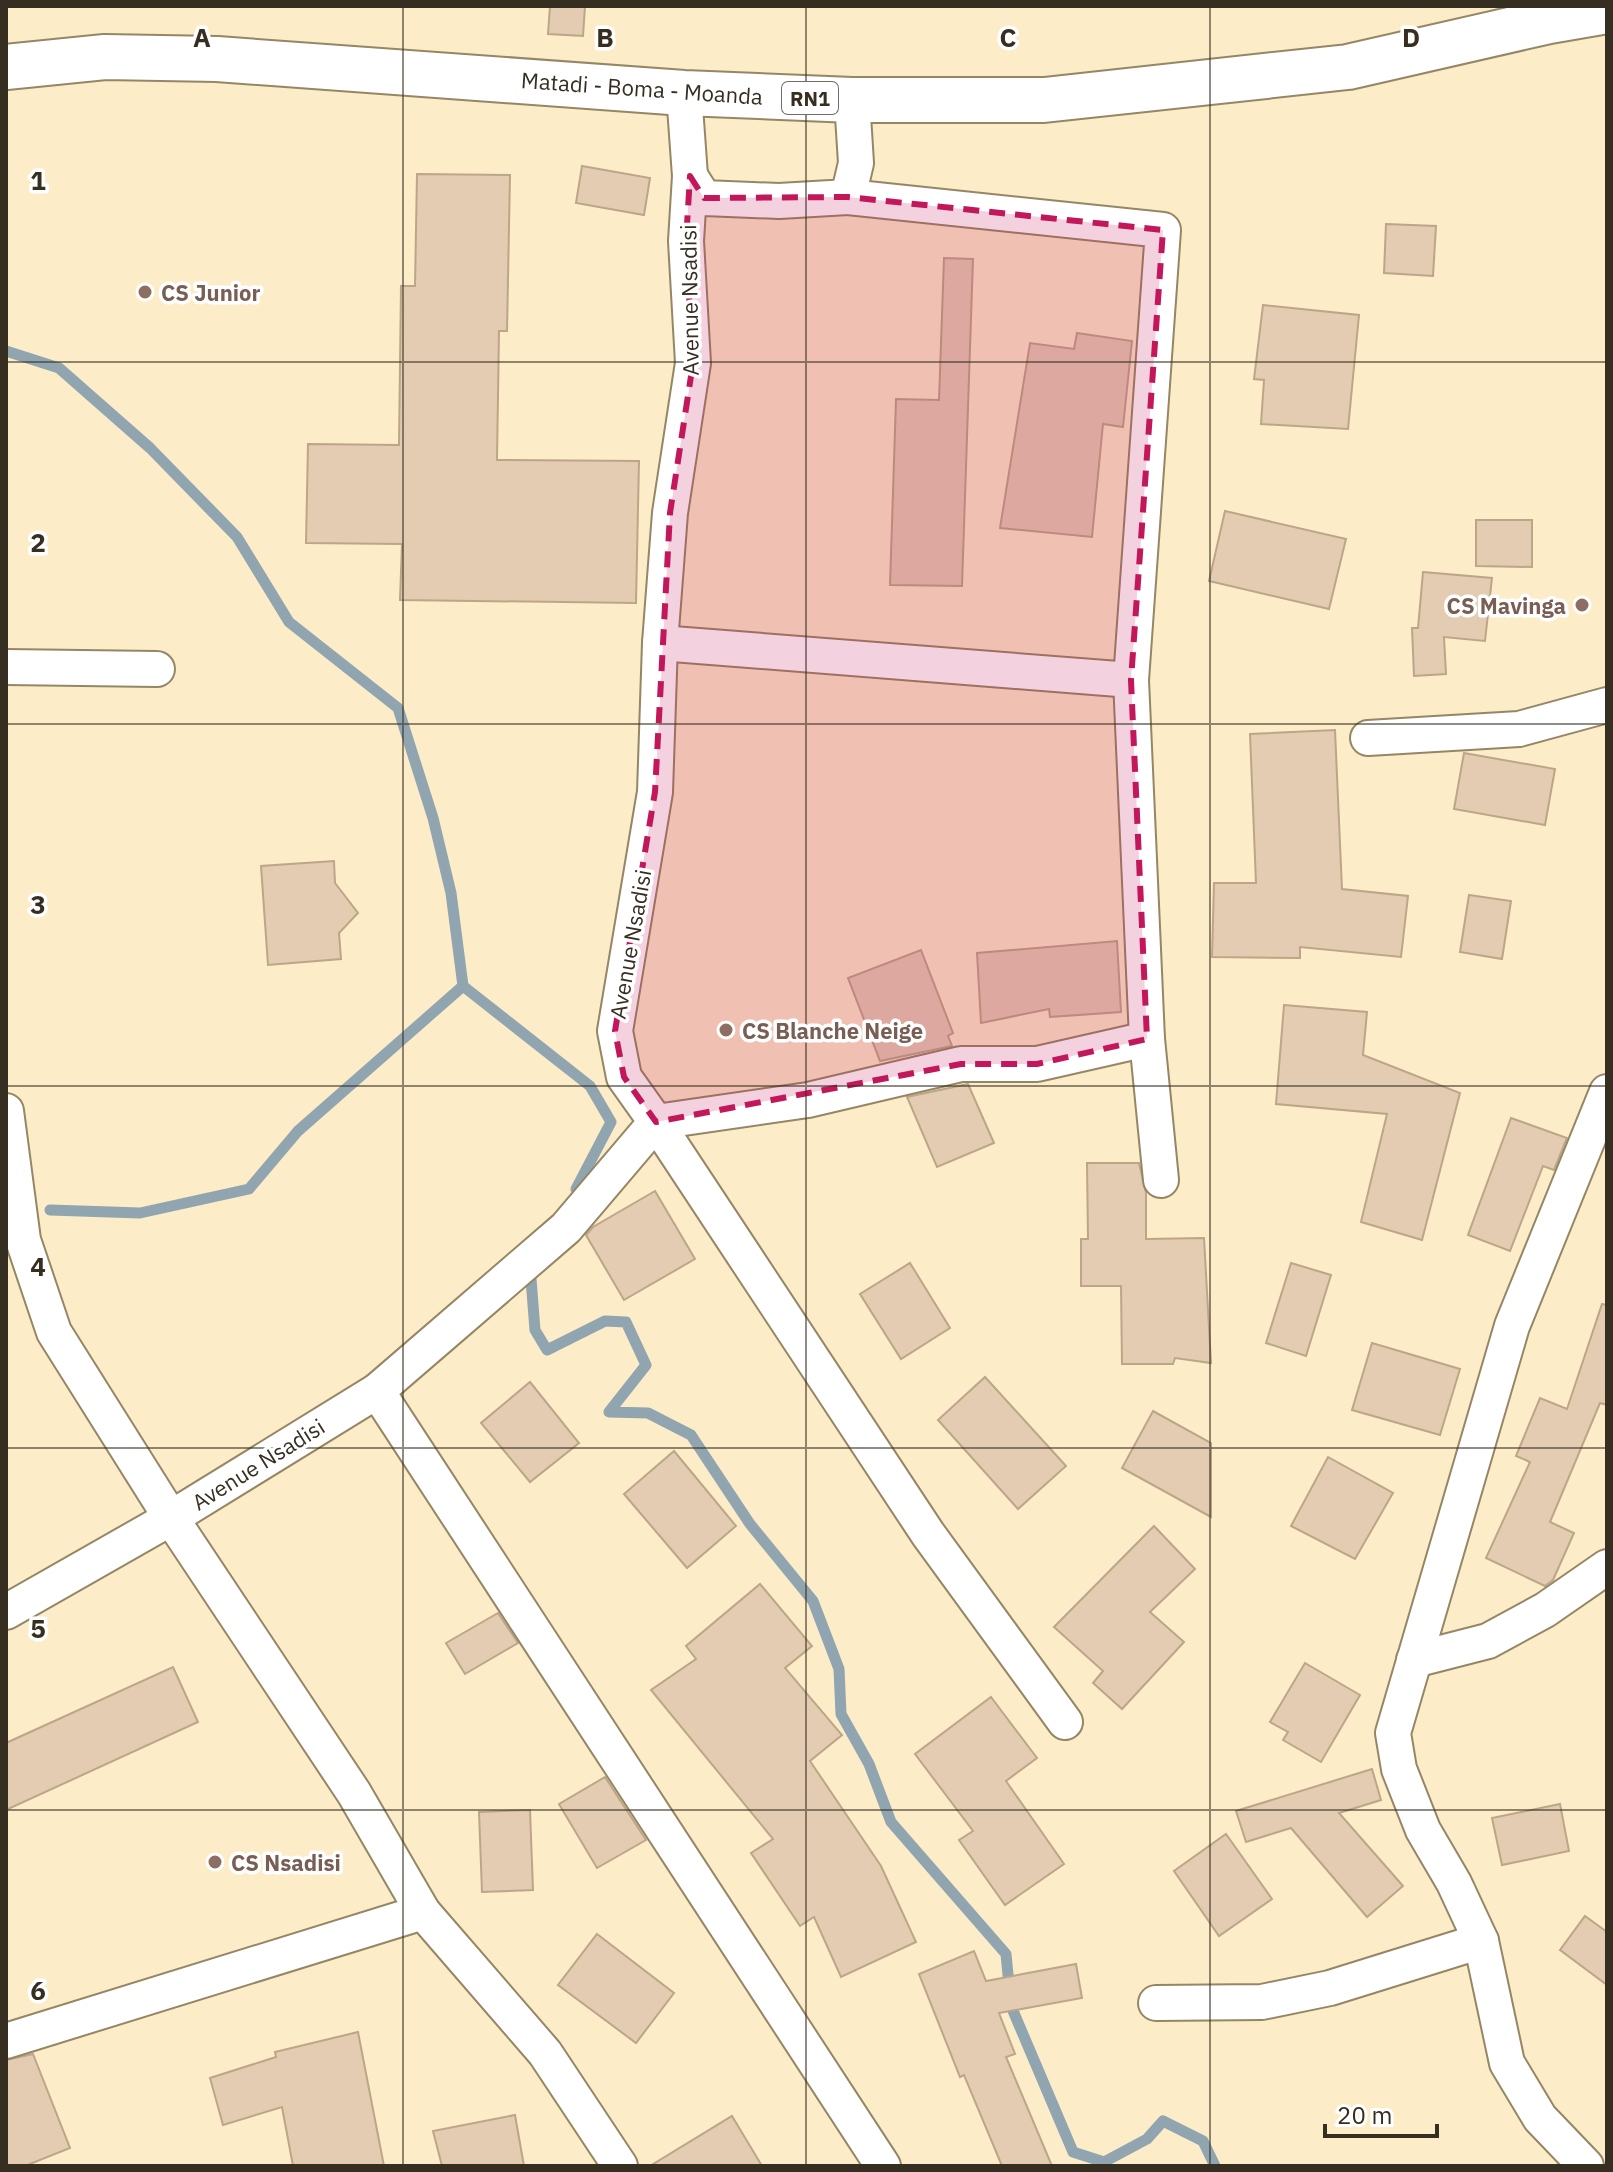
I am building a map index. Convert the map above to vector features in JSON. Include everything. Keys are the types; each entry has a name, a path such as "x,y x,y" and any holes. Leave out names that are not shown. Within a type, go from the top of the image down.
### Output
{"highway":[{"name":"Matadi - Boma - Moanda","path":"6,67 105,57 217,59 684,93 852,100 1044,100 1348,67 1549,21 1607,11"}],"street":[{"name":"Avenue Nsadisi","path":"6,1612 171,1518 377,1391 566,1228 656,1122 624,1077 615,1031 655,792 660,643 670,513 693,363 686,241 690,176 684,93"},
{"path":"852,100 856,163 848,197 1163,230 1131,680 1147,1039 1161,1180"},
{"name":"Avenue Nsadisi","path":"690,176 704,198 779,201 848,197"},
{"path":"660,643 1131,680"},
{"path":"6,667 157,669"},
{"path":"1368,738 1519,729 1607,705"},
{"path":"1065,1722 928,1534 656,1122 808,1100 961,1064 1037,1064 1147,1039"},
{"path":"1586,2166 1540,2118 1507,2063 1481,1941 1454,1883 1423,1830 1399,1769 1393,1733 1512,1326 1607,1092"},
{"path":"6,1111 23,1240 54,1332 171,1518 354,1793 423,1912 545,2053 620,2166"},
{"path":"377,1391 883,2166"},
{"path":"1414,1660 1488,1641 1545,1610 1607,1567"},
{"path":"6,2041 423,1912"},
{"path":"1156,2003 1262,2002 1330,1988 1481,1941"}],"highlighted area":[{"path":"690,176 704,198 848,197 1163,230 1131,680 1147,1039 1037,1064 961,1064 656,1122 624,1077 615,1031 655,792 670,513 693,363 686,241"}],"building":[{"path":"550,6 585,6 583,36 548,34"},
{"path":"582,166 650,178 644,215 576,203"},
{"path":"417,174 510,175 507,331 499,331 497,460 639,461 636,603 400,600 402,544 306,543 308,444 399,445 401,286 415,286"},
{"path":"1386,224 1436,226 1433,276 1384,273"},
{"path":"944,258 973,259 962,586 890,585 896,399 939,400"},
{"path":"1263,305 1359,315 1348,429 1261,424 1264,380 1254,379"},
{"path":"1077,333 1132,341 1123,427 1103,424 1092,537 1000,528 1030,343 1074,349"},
{"path":"1225,511 1346,539 1329,609 1209,581"},
{"path":"1476,520 1532,520 1532,567 1476,566"},
{"path":"1423,572 1492,578 1485,641 1444,637 1446,674 1414,676 1412,628 1418,628"},
{"path":"1335,730 1342,889 1408,896 1401,957 1300,947 1300,958 1212,957 1214,883 1256,883 1250,734"},
{"path":"1464,753 1555,769 1545,825 1454,809"},
{"path":"334,861 335,883 358,913 339,933 341,959 268,965 261,866"},
{"path":"1469,895 1511,901 1502,959 1460,952"},
{"path":"1117,941 1121,1012 1050,1017 1049,1009 981,1023 977,953"},
{"path":"921,950 953,1033 948,1036 952,1046 880,1061 848,978"},
{"path":"1284,1005 1367,1012 1363,1055 1460,1093 1422,1240 1361,1222 1387,1114 1276,1104"},
{"path":"968,1084 994,1143 937,1167 907,1097"},
{"path":"1511,1118 1567,1138 1554,1170 1543,1166 1510,1251 1468,1235"},
{"path":"1087,1163 1139,1163 1146,1193 1146,1239 1204,1238 1211,1363 1175,1358 1173,1364 1122,1364 1121,1286 1081,1286 1081,1239 1088,1239"},
{"path":"655,1191 695,1259 624,1300 586,1235 593,1227"},
{"path":"910,1263 950,1328 901,1359 860,1294"},
{"path":"1291,1263 1331,1275 1306,1356 1266,1343"},
{"path":"1602,1304 1607,1305 1607,1405 1600,1403 1550,1522 1574,1533 1553,1580 1545,1586 1486,1558 1530,1462 1516,1456 1540,1398 1567,1409"},
{"path":"1372,1343 1460,1369 1440,1435 1352,1410"},
{"path":"985,1377 1066,1466 1018,1509 938,1420"},
{"path":"530,1382 579,1443 530,1482 481,1423"},
{"path":"1153,1411 1211,1443 1211,1517 1122,1468"},
{"path":"674,1451 736,1526 687,1568 624,1494"},
{"path":"1328,1457 1393,1493 1355,1559 1291,1526"},
{"path":"1154,1526 1195,1569 1150,1612 1184,1642 1122,1709 1093,1683 1103,1671 1054,1627"},
{"path":"760,1584 812,1646 785,1668 842,1735 810,1761 881,1866 916,1942 841,1977 814,1917 800,1926 751,1853 773,1839 651,1690 696,1659 686,1646"},
{"path":"498,1613 518,1643 465,1674 446,1643"},
{"path":"1305,1663 1360,1695 1321,1762 1283,1740 1288,1732 1270,1722"},
{"path":"173,1667 198,1722 6,1810 6,1743"},
{"path":"991,1697 1037,1758 1006,1781 1064,1864 1005,1905 959,1840 973,1831 915,1754"},
{"path":"1372,1769 1381,1800 1339,1813 1403,1886 1367,1917 1291,1828 1246,1842 1236,1811"},
{"path":"605,1777 646,1840 597,1868 559,1804"},
{"path":"1560,1804 1569,1851 1502,1865 1492,1818"},
{"path":"530,1810 533,1890 482,1892 479,1812"},
{"path":"1226,1834 1272,1899 1219,1936 1174,1871"},
{"path":"1585,1916 1607,1932 1607,1985 1560,1950"},
{"path":"597,1934 674,1993 636,2043 558,1985"},
{"path":"974,1951 986,1981 1076,1964 1082,1998 999,2013 1015,2054 1006,2057 1052,2166 1002,2166 964,2075 960,2077 919,1974"},
{"path":"358,2032 384,2166 293,2166 282,2107 223,2125 210,2078 276,2057 275,2052"},
{"path":"33,2054 70,2148 25,2166 6,2166 6,2060"},
{"path":"515,2115 524,2166 442,2166 433,2131"},
{"path":"732,2116 762,2166 650,2166"}],"waterway":[{"path":"6,351 59,368 150,448 237,537 289,622 398,708 433,818 451,893 463,986 298,1131 249,1189 140,1213 50,1210"},
{"path":"463,986 590,1086 611,1122 576,1189"},
{"path":"531,1279 535,1330 547,1350 605,1321 626,1322 646,1365 609,1412 648,1413 691,1435 750,1524 813,1601 839,1669 841,1714 869,1764 891,1822 1006,1954 1011,2006 1073,2152 1104,2162 1147,2139 1163,2121 1203,2141 1215,2166"}],"place":[{"name":"CS Junior","path":"145,292"},
{"name":"CS Mavinga","path":"1582,605"},
{"name":"CS Blanche Neige","path":"726,1030"},
{"name":"CS Nsadisi","path":"215,1862"}]}
